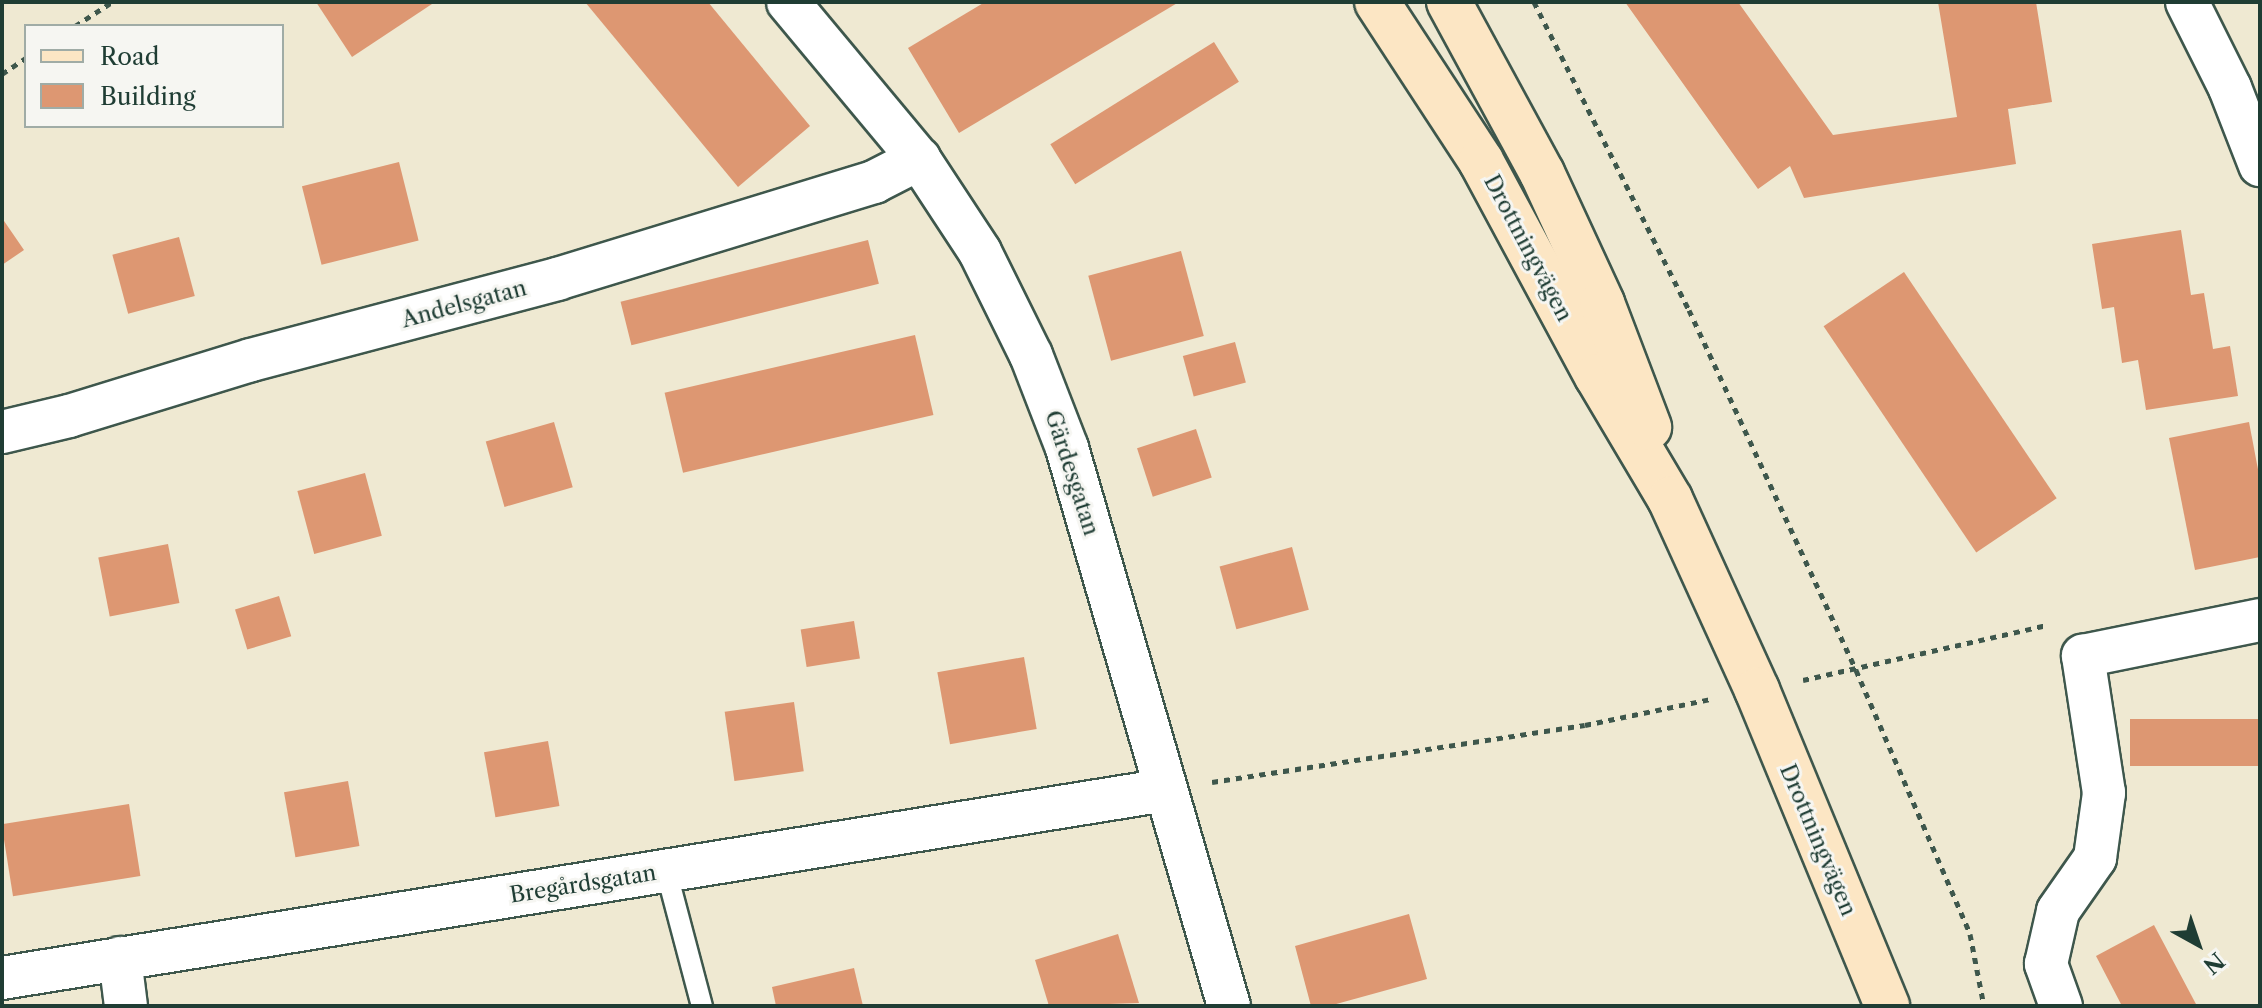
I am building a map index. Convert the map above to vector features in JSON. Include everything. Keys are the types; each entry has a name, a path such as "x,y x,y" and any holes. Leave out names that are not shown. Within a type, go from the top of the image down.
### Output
{"main road":[{"name":"Drottningvägen","path":"1377,2 1481,161 1597,376 1670,499 1757,690 1887,1006"},
{"name":"Drottningvägen","path":"1449,2 1542,173 1602,303 1646,417 1670,499"}],"street":[{"name":"Gärdesgatan","path":"788,2 919,159 980,252 1036,368 1067,448 1229,1006"},
{"path":"2187,2 2230,88 2260,165"},
{"name":"Andelsgatan","path":"2,432 69,416 251,360 557,279 874,182 919,159"},
{"path":"2061,1006 2046,964 2058,911 2095,858 2104,793 2083,656 2260,620"},
{"name":"Bregårdsgatan","path":"2,978 1165,790"},
{"path":"120,958 126,1006"}],"lane":[{"path":"666,870 702,1006"}],"path":[{"path":"78,24 112,2"},
{"path":"1534,2 1689,310 1856,670 1970,934 1984,1006"},
{"path":"2,74 24,59"}],"building":[{"path":"316,2 435,2 352,57"},
{"path":"585,2 708,2 810,126 738,187"},
{"path":"985,2 1179,2 959,133 908,48"},
{"path":"1625,2 1738,2 1833,135 1957,117 1938,2 2036,2 2052,102 2008,109 2016,164 1804,198 1790,166 1758,189"},
{"path":"1214,42 1239,82 1075,184 1050,144"},
{"path":"399,162 419,241 322,265 302,186"},
{"path":"2,218 24,250 2,265"},
{"path":"2181,230 2191,295 2204,293 2213,349 2230,346 2238,396 2146,410 2138,360 2122,363 2114,307 2102,309 2092,244"},
{"path":"179,237 195,296 128,314 112,255"},
{"path":"868,240 879,284 631,345 621,302"},
{"path":"1181,251 1204,336 1111,361 1088,276"},
{"path":"1904,272 2057,498 1976,553 1824,326"},
{"path":"915,335 933,415 683,473 665,393"},
{"path":"1235,342 1246,383 1194,397 1183,356"},
{"path":"554,422 573,487 504,507 486,442"},
{"path":"2249,422 2260,480 2260,557 2195,570 2169,438"},
{"path":"1196,429 1212,478 1153,497 1137,448"},
{"path":"365,473 382,536 314,554 297,491"},
{"path":"168,544 179,603 110,616 98,558"},
{"path":"1292,547 1309,610 1236,629 1220,566"},
{"path":"279,596 291,636 247,650 235,609"},
{"path":"854,621 860,659 807,667 801,629"},
{"path":"1024,657 1037,729 950,744 937,672"},
{"path":"794,702 804,771 734,781 725,712"},
{"path":"2130,719 2260,719 2260,766 2130,766"},
{"path":"548,741 559,806 495,817 484,752"},
{"path":"348,781 359,846 295,857 284,792"},
{"path":"129,804 140,876 13,896 2,824"},
{"path":"1409,914 1427,979 1329,1006 1311,1006 1295,946"},
{"path":"2154,925 2197,1006 2122,1006 2096,956"},
{"path":"1118,934 1139,1003 1049,1006 1035,960"},
{"path":"854,968 863,1006 776,1006 772,987"}]}
